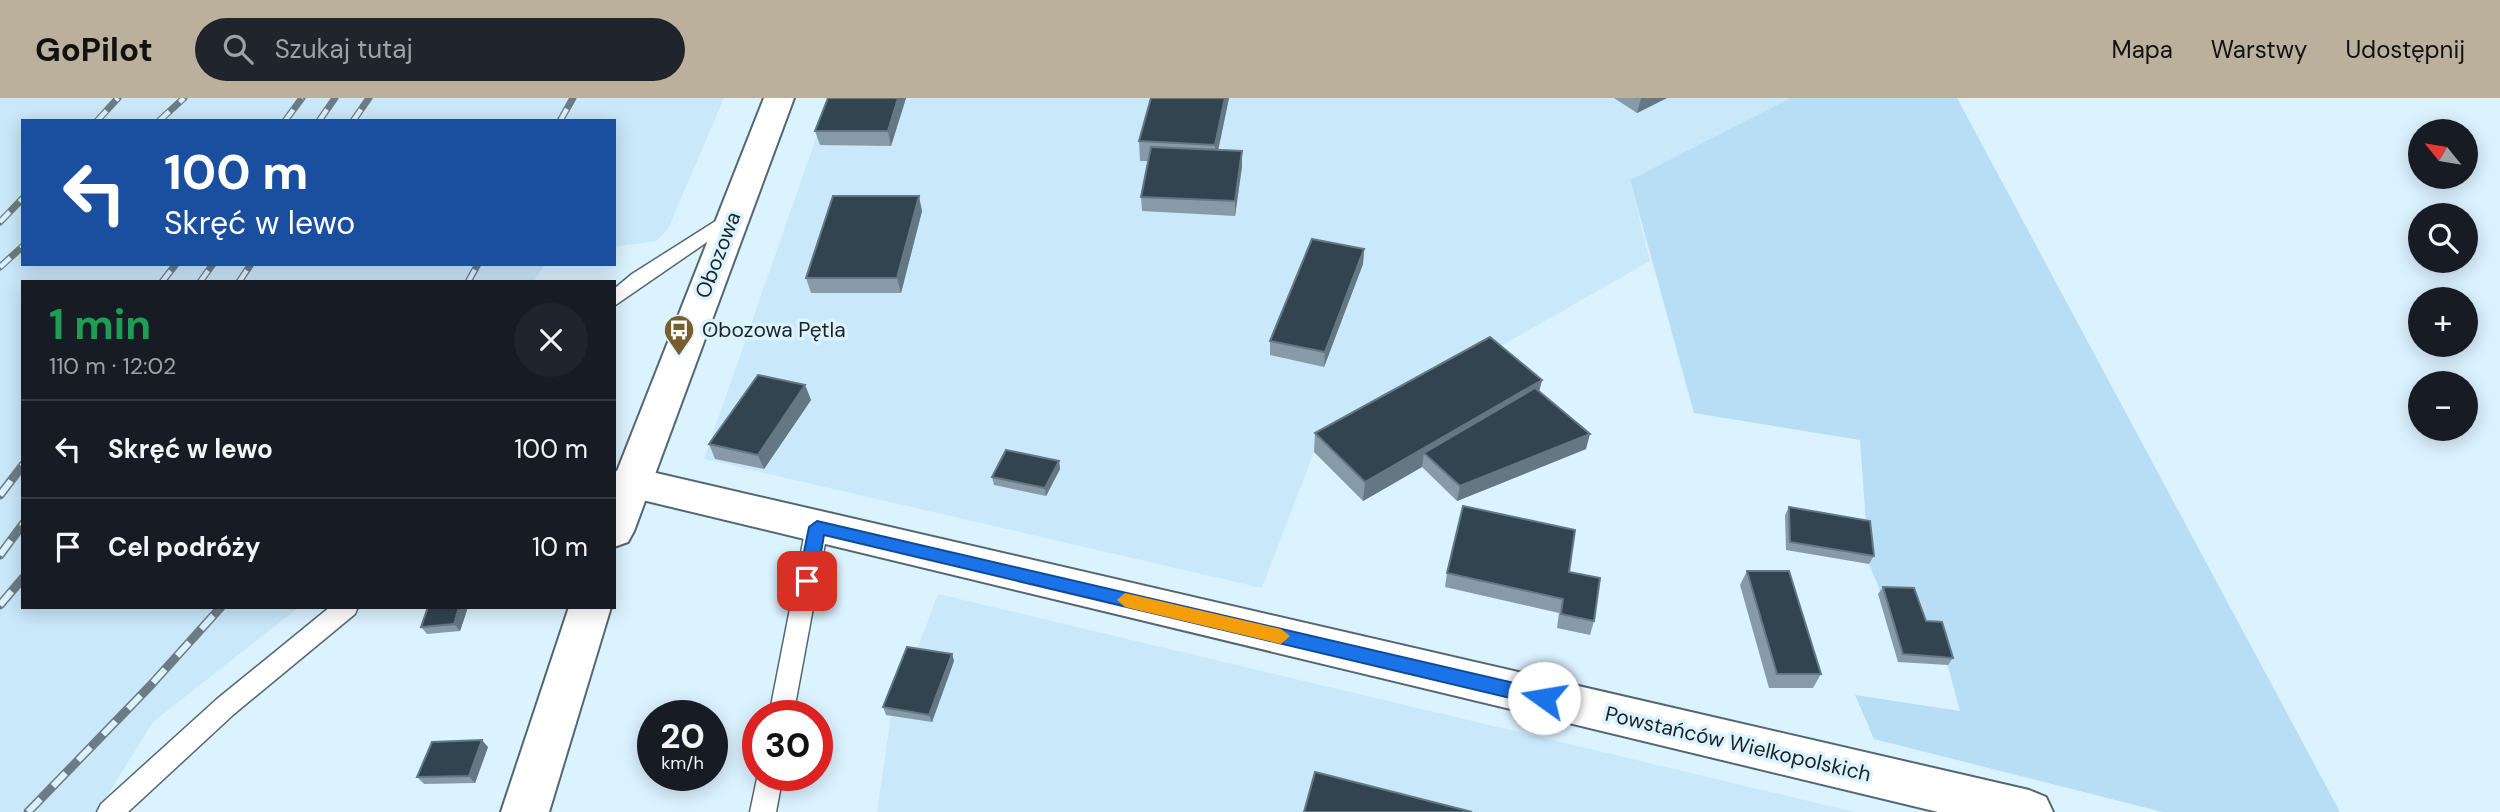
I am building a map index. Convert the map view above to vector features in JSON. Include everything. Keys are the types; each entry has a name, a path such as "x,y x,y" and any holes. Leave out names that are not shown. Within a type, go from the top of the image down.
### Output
{"street":[{"name":"Obozowa","path":"616,519 622,482 779,98"},
{"name":"Powstańców Wielkopolskich","path":"622,482 2029,812"},
{"path":"525,812 589,609"}],"lane":[{"path":"616,297 639,278 733,216"},
{"path":"784,700 817,527"},
{"path":"110,812 165,759 259,677 344,609"},
{"path":"763,812 767,791"}],"shaded area":[{"path":"0,98 724,98 668,229 656,241 616,247 616,119 21,119 21,266 544,266 534,280 21,280 21,609 296,609 153,722 97,812 0,812"},
{"path":"830,98 1790,98 1630,180 1650,261 1314,452 1262,588 704,459"},
{"path":"1790,98 1957,98 2340,812 2163,812 1874,739 1855,695 1960,711 1940,637 1931,636 1920,600 1883,598 1869,564 1860,440 1694,413 1630,180"},
{"path":"938,594 1855,812 877,812 891,716 886,715 909,654 915,655"}],"building":[{"path":"828,98 898,98 888,131 815,131"},
{"path":"1151,98 1225,98 1215,145 1139,141"},
{"path":"1151,147 1242,151 1235,201 1141,197"},
{"path":"833,196 919,196 897,278 806,278"},
{"path":"1312,239 1364,249 1325,352 1270,341"},
{"path":"1490,337 1542,380 1365,482 1315,433"},
{"path":"758,375 805,385 758,455 709,444"},
{"path":"1535,388 1590,434 1460,486 1424,453"},
{"path":"1006,450 1059,461 1045,488 992,477"},
{"path":"1463,506 1575,530 1569,572 1600,578 1594,621 1561,614 1563,599 1447,573"},
{"path":"1789,507 1870,521 1874,556 1790,542"},
{"path":"1747,571 1789,571 1821,674 1777,674"},
{"path":"1883,587 1914,588 1926,621 1942,622 1953,658 1903,654"},
{"path":"427,609 458,609 454,624 421,627"},
{"path":"907,647 952,654 929,715 883,707"},
{"path":"482,740 469,776 417,777 432,742"},
{"path":"1315,772 1472,812 1304,812"}],"railway":[{"path":"99,119 118,98"},
{"path":"161,119 184,98"},
{"path":"286,119 302,98"},
{"path":"320,119 335,98"},
{"path":"354,119 369,98"},
{"path":"561,119 573,98"},
{"path":"0,222 21,200"},
{"path":"0,267 21,248"},
{"path":"164,280 174,266"},
{"path":"201,280 212,266"},
{"path":"240,280 250,266"},
{"path":"469,280 477,266"},
{"path":"0,495 21,468"},
{"path":"0,555 21,527"},
{"path":"0,605 21,580"},
{"path":"28,812 150,686 219,609"}],"slow traffic":[{"path":"1125,600 1281,636"}],"place":[{"name":"Obozowa Pętla","path":"679,357"}],"route":[{"path":"807,581 817,527 1544,698"}]}
